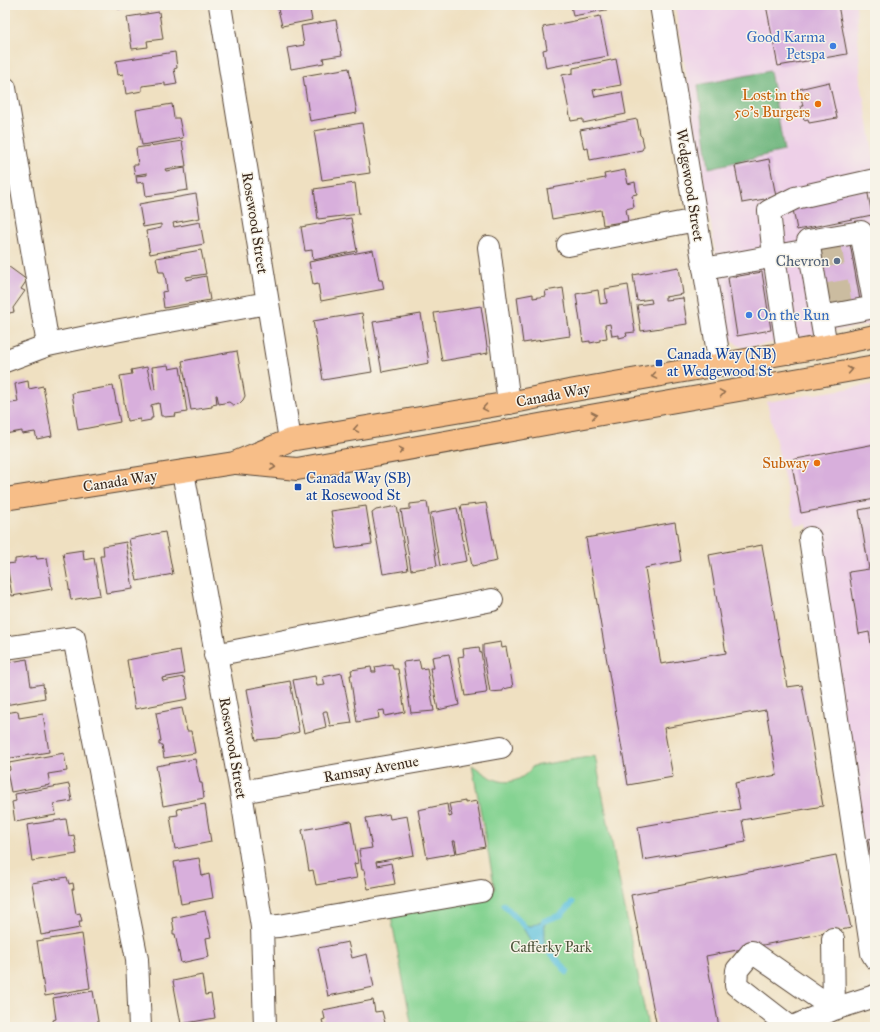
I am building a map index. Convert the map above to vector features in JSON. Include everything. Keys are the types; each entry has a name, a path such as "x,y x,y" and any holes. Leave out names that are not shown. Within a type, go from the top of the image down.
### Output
{"main road":[{"name":"Canada Way","path":"5,499 234,463 290,440 509,403 875,336"},
{"name":"Canada Way","path":"234,463 297,470 564,420 875,366"}],"street":[{"name":"Rosewood Street","path":"220,5 290,440"},
{"name":"Wedgewood Street","path":"661,5 720,365"},
{"path":"5,88 48,345"},
{"path":"788,352 769,211 795,198 875,180"},
{"path":"568,245 696,220"},
{"path":"826,346 822,302 814,256 808,241 863,241 868,295 875,310"},
{"path":"489,247 509,403"},
{"path":"704,269 774,256 814,256"},
{"path":"822,302 868,295"},
{"path":"5,361 48,345 267,303"},
{"name":"Rosewood Street","path":"183,472 241,792 262,927 265,1027"},
{"path":"810,538 872,952 875,958"},
{"path":"215,655 492,600"},
{"path":"5,648 74,638 137,959 140,1027"},
{"name":"Ramsay Avenue","path":"241,792 502,747"},
{"path":"262,927 279,926 481,891"},
{"path":"833,939 834,1008"},
{"path":"790,1027 736,985 737,970 752,952 834,1008"},
{"path":"728,1001 748,995"},
{"path":"793,1027 834,1008 875,996"}],"shaded area":[{"path":"675,5 856,5 861,82 875,164 875,323 745,348 732,340 729,335"},
{"path":"875,384 875,958 810,538 807,524 795,526 767,402"}],"green space":[{"path":"770,71 784,151 709,168 698,85"},
{"name":"Cafferky Park","path":"595,756 648,1027 412,1027 389,906 495,889 472,765 494,779 506,782 521,778 533,766"}],"water":[{"path":"543,920 545,922 544,943 542,946 534,947 523,928 525,925 531,926"}],"building":[{"path":"117,5 136,5 136,6 118,9"},
{"path":"277,5 309,5 312,20 282,26"},
{"path":"571,5 610,5 611,9 573,16"},
{"path":"737,5 752,5 752,6 738,9"},
{"path":"766,5 838,5 847,54 778,66"},
{"path":"159,12 163,39 147,41 148,47 132,49 127,17"},
{"path":"600,16 608,56 546,68 543,50 547,49 543,27"},
{"path":"336,20 342,55 323,58 324,63 291,69 287,48 304,45 301,26"},
{"path":"175,52 177,68 174,69 177,84 165,86 165,83 142,86 142,91 126,94 123,74 118,75 116,61"},
{"path":"616,59 621,85 593,90 595,97 622,92 626,114 583,123 583,119 571,121 562,75 573,73 573,68"},
{"path":"349,68 357,113 310,121 303,76"},
{"path":"829,82 837,118 809,123 808,119 804,120 801,106 803,106 799,89"},
{"path":"172,104 174,118 179,118 183,138 142,145 136,110"},
{"path":"637,119 644,146 642,150 590,160 588,148 584,149 580,130"},
{"path":"362,123 370,173 322,180 314,131"},
{"path":"182,141 186,166 165,169 166,171 185,168 188,190 146,196 144,182 137,183 136,176 147,175 147,173 135,175 133,165 138,165 136,148"},
{"path":"769,159 776,197 742,203 735,166"},
{"path":"625,170 628,184 635,182 637,194 632,195 634,207 626,209 628,221 603,225 601,210 552,219 547,189 605,178 604,174"},
{"path":"355,183 359,214 318,219 314,189"},
{"path":"867,189 872,215 797,230 792,204"},
{"path":"196,194 200,218 173,223 174,227 200,222 204,244 150,254 146,231 161,228 161,224 143,227 139,204"},
{"path":"351,218 357,251 313,260 312,250 305,251 301,227"},
{"path":"849,238 861,306 831,312 819,243"},
{"path":"201,250 206,274 186,277 186,280 206,276 210,300 164,308 162,292 167,291 166,281 164,272 159,272 156,258"},
{"path":"373,250 379,280 382,280 384,289 321,301 318,284 313,285 309,262"},
{"path":"5,264 27,280 21,289 25,291 13,308 14,312 5,314"},
{"path":"679,267 683,294 665,297 665,300 683,298 687,324 641,331 637,305 652,303 651,299 637,301 633,275"},
{"path":"762,272 771,330 737,336 728,278"},
{"path":"628,285 635,332 626,333 627,336 619,338 619,335 612,336 610,324 605,325 607,338 590,343 590,341 583,342 576,294 598,290 600,304 607,303 605,289"},
{"path":"563,288 570,336 523,343 517,297 533,294 533,298 546,296 545,291"},
{"path":"481,306 488,353 442,361 434,313"},
{"path":"362,313 372,372 323,380 313,321"},
{"path":"421,314 429,363 382,372 373,322"},
{"path":"237,351 245,396 243,400 239,404 233,405 229,402 219,404 216,395 217,404 212,405 212,407 191,410 182,361"},
{"path":"168,365 169,369 180,367 187,412 175,414 176,416 164,417 161,416 159,403 151,405 153,418 151,418 151,420 140,422 140,419 127,421 120,376 132,374 131,370 147,367 152,390 155,389 152,367"},
{"path":"28,381 29,389 43,386 52,436 37,439 35,432 22,434 22,431 5,434 5,404 18,402 15,384"},
{"path":"113,386 120,422 78,430 72,393"},
{"path":"875,444 875,499 801,513 791,460"},
{"path":"427,502 437,566 411,570 401,510 410,509 410,504"},
{"path":"486,503 497,561 472,566 460,506"},
{"path":"366,506 372,544 337,549 331,511"},
{"path":"397,506 408,570 383,574 372,513 376,510"},
{"path":"875,507 874,661 869,632 859,634 849,572 869,569 859,510"},
{"path":"457,508 467,561 440,566 431,513"},
{"path":"675,522 681,561 645,568 661,664 726,653 709,555 762,545 787,687 802,685 823,806 742,820 746,842 643,860 638,827 740,809 735,783 777,775 766,710 664,728 673,777 628,785 586,538"},
{"path":"165,532 173,574 137,581 129,539"},
{"path":"126,542 133,589 106,593 100,556 104,556 103,546"},
{"path":"83,550 84,560 94,558 100,595 71,600 63,553"},
{"path":"36,556 37,559 47,558 52,589 12,596 7,564 15,563 15,559"},
{"path":"5,582 8,597 5,598"},
{"path":"501,642 502,648 506,647 513,687 503,689 503,691 490,692 483,645"},
{"path":"479,647 487,691 486,693 465,696 458,657 464,656 463,649"},
{"path":"180,650 184,674 162,678 163,681 184,677 188,699 135,709 127,660"},
{"path":"449,654 459,705 438,710 430,668 434,668 432,657"},
{"path":"27,659 31,686 43,684 45,698 5,705 5,663"},
{"path":"419,660 421,669 427,668 434,711 411,713 403,662"},
{"path":"392,664 393,669 398,669 405,712 385,716 384,710 378,711 379,718 357,722 350,675 352,675 351,670 371,667 372,672 376,672 375,667"},
{"path":"342,673 352,723 330,726 327,711 325,711 323,712 326,727 304,733 293,680 315,676 317,686 325,685 323,677"},
{"path":"290,681 299,732 277,738 256,740 247,689"},
{"path":"182,708 187,731 191,731 195,753 164,758 162,745 159,745 159,742 161,741 156,713"},
{"path":"18,711 19,718 43,714 49,752 5,759 5,713"},
{"path":"64,753 67,771 48,774 50,785 11,792 7,771 10,770 9,763"},
{"path":"195,759 200,783 202,783 204,798 163,806 156,766"},
{"path":"69,784 72,801 54,804 56,815 15,822 12,802 16,801 15,794"},
{"path":"465,801 465,803 477,801 485,847 457,853 455,841 453,841 456,853 427,858 418,810 447,804 449,817 452,816 449,804"},
{"path":"205,804 211,842 175,849 170,816 178,815 177,809"},
{"path":"389,814 390,819 407,816 414,855 376,862 377,866 391,863 395,884 368,889 364,870 362,870 359,850 372,848 366,818"},
{"path":"66,819 69,836 74,835 77,854 32,861 27,825"},
{"path":"351,821 358,863 354,864 357,878 316,885 313,870 309,871 302,830"},
{"path":"875,838 875,876 874,876 868,839"},
{"path":"836,855 851,928 706,956 719,1027 657,1027 631,895"},
{"path":"199,858 202,876 209,874 213,898 181,904 174,862"},
{"path":"67,877 69,884 73,883 74,889 72,889 76,914 80,913 82,921 79,921 80,928 41,935 32,883"},
{"path":"205,911 211,937 206,938 209,957 181,963 175,934 173,934 174,930 172,918"},
{"path":"82,934 90,988 45,996 37,941"},
{"path":"348,942 352,958 367,954 374,987 328,996 318,948"},
{"path":"202,975 205,995 211,994 215,1018 181,1024 173,981"},
{"path":"93,991 99,1027 54,1027 53,1020 56,1019 53,998"},
{"path":"373,1000 375,1012 382,1011 385,1023 368,1027 324,1027 322,1020 325,1019 323,1010"}],"waterway":[{"path":"544,921 561,915 572,903"},
{"path":"504,905 524,926"},
{"path":"542,946 553,955 567,972"}],"tunnel":[{"path":"821,257 851,252"},
{"path":"828,294 858,289"}],"place":[{"name":"Good Karma Petspa","path":"833,46"},
{"name":"Lost in the 50's Burgers","path":"818,104"},
{"name":"Chevron","path":"837,261"},
{"name":"On the Run","path":"749,315"},
{"name":"Canada Way (NB) at Wedgewood St","path":"659,363"},
{"name":"Subway","path":"817,463"},
{"name":"Canada Way (SB) at Rosewood St","path":"298,487"}]}
